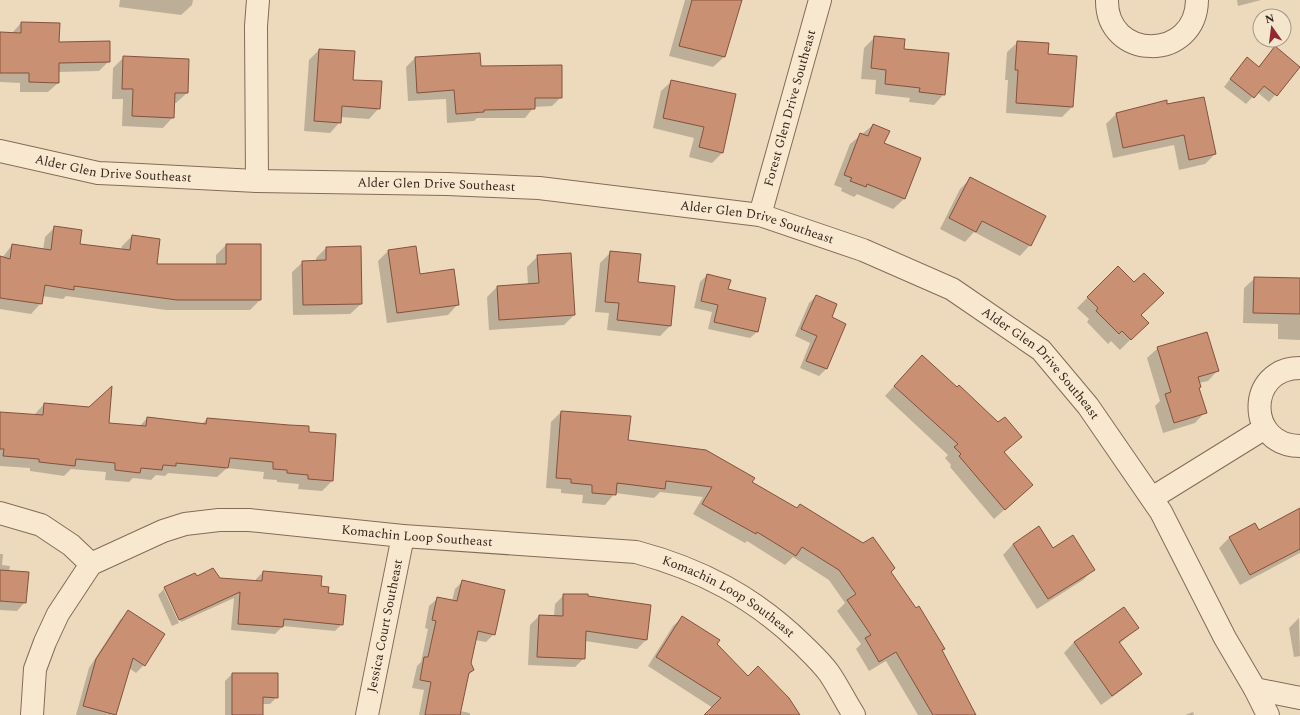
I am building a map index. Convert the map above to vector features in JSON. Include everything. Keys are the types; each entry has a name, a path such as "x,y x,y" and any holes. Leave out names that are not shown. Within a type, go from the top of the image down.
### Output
{"street":[{"path":"257,181 256,26 258,0"},
{"name":"Forest Glen Drive Southeast","path":"760,215 820,0"},
{"path":"1107,0 1110,20 1117,31 1127,40 1139,45 1152,47 1164,45 1176,40 1186,31 1193,21 1197,0"},
{"name":"Alder Glen Drive Southeast","path":"0,151 98,173 257,181 439,184 539,188 760,215 864,250 952,289 1041,350 1088,406 1161,512 1225,638 1255,689 1268,715"},
{"path":"1300,368 1283,371 1273,377 1265,385 1259,407 1260,418 1272,437 1281,443 1300,446"},
{"path":"1152,498 1265,428"},
{"path":"0,513 41,525 71,545 91,564 58,614 45,642 35,669 32,715"},
{"name":"Komachin Loop Southeast","path":"91,564 164,531 185,524 219,520 249,520 403,536 636,552 668,561 710,578 749,600 785,628 828,672 854,715"},
{"name":"Jessica Court Southeast","path":"367,715 403,536"},
{"path":"1255,689 1300,698"}],"building":[{"path":"692,0 742,0 725,57 679,46"},
{"path":"21,22 60,23 59,42 110,41 110,62 59,63 59,83 29,82 29,73 0,73 0,32 21,33"},
{"path":"874,36 905,39 904,49 949,53 945,95 919,92 920,88 885,84 886,70 871,68"},
{"path":"1017,41 1049,43 1048,54 1077,56 1073,107 1016,103 1018,70 1015,70"},
{"path":"1273,48 1277,48 1300,67 1277,96 1264,86 1254,98 1230,79 1247,57 1259,67"},
{"path":"319,49 355,51 353,80 382,81 380,109 342,106 341,123 314,121"},
{"path":"480,53 481,66 562,65 562,98 535,98 535,109 484,110 484,112 456,114 454,90 417,93 415,57"},
{"path":"123,56 189,59 188,93 175,93 174,118 132,116 133,89 122,89"},
{"path":"671,80 736,94 723,153 699,147 704,127 663,118"},
{"path":"1204,97 1216,154 1189,160 1184,135 1123,148 1116,113 1167,100 1167,104"},
{"path":"873,124 890,131 884,143 921,158 905,199 867,184 866,187 850,181 852,178 844,175 860,133 868,136"},
{"path":"970,177 1046,216 1031,246 982,221 976,232 949,218"},
{"path":"54,226 82,230 80,244 130,250 132,235 160,239 157,264 226,264 226,244 261,244 261,300 177,300 74,286 74,290 45,285 42,304 0,298 0,256 10,259 12,244 51,250"},
{"path":"361,246 362,304 303,305 302,261 326,260 326,247"},
{"path":"416,246 420,274 454,269 459,305 397,313 388,250"},
{"path":"610,251 641,254 638,282 675,286 671,326 617,320 619,303 605,302"},
{"path":"571,253 575,315 499,320 497,286 539,283 537,255"},
{"path":"1118,266 1134,282 1144,273 1164,293 1141,315 1149,323 1131,340 1122,331 1119,334 1096,311 1098,308 1087,297"},
{"path":"707,274 731,280 728,289 766,298 758,332 714,322 718,305 701,301"},
{"path":"1254,277 1300,278 1300,314 1253,313"},
{"path":"816,295 837,304 832,317 846,324 827,369 806,361 817,336 801,329"},
{"path":"1207,332 1219,371 1198,377 1201,387 1199,388 1207,413 1174,423 1165,394 1171,392 1157,347"},
{"path":"922,355 957,387 959,385 998,422 1005,417 1022,437 1004,452 1033,485 1005,510 959,456 961,454 954,447 958,444 894,386"},
{"path":"112,386 109,423 146,426 147,417 206,424 207,418 309,426 309,432 336,434 333,481 308,479 308,475 287,473 287,470 273,469 273,462 230,458 228,468 176,463 176,466 163,465 162,470 141,468 140,473 115,470 115,463 76,459 75,466 39,462 39,459 3,456 4,449 0,449 0,412 43,415 44,403 89,407"},
{"path":"561,411 631,416 628,440 706,450 755,478 752,482 797,508 800,504 863,543 873,537 895,568 891,572 916,608 919,606 945,649 942,650 976,715 933,715 896,652 879,662 865,638 871,635 847,600 856,594 839,570 802,547 796,556 757,532 756,534 702,504 712,487 666,481 665,489 617,483 616,495 592,493 592,485 571,483 571,479 556,478"},
{"path":"1300,508 1300,549 1250,575 1229,537 1255,523 1259,530"},
{"path":"1039,526 1053,548 1073,535 1095,570 1048,599 1013,544"},
{"path":"213,568 220,578 262,581 263,571 322,576 321,586 329,587 328,593 346,595 343,625 284,619 283,627 238,624 240,592 179,620 164,587 195,573 197,576"},
{"path":"0,570 29,572 26,603 0,601"},
{"path":"462,580 505,590 495,635 478,631 471,663 474,670 469,673 460,715 425,715 431,682 420,680 424,657 428,657 436,621 432,620 437,597 457,601"},
{"path":"563,594 588,594 588,596 651,605 647,640 586,631 585,659 537,657 539,615 563,616"},
{"path":"1124,607 1139,628 1119,642 1142,674 1112,696 1074,642"},
{"path":"128,610 165,634 145,666 133,658 116,715 83,706 96,659"},
{"path":"682,616 720,640 717,644 748,676 758,666 789,698 800,715 704,715 721,698 656,657"},
{"path":"232,673 278,673 278,698 263,697 263,715 232,715"}]}
